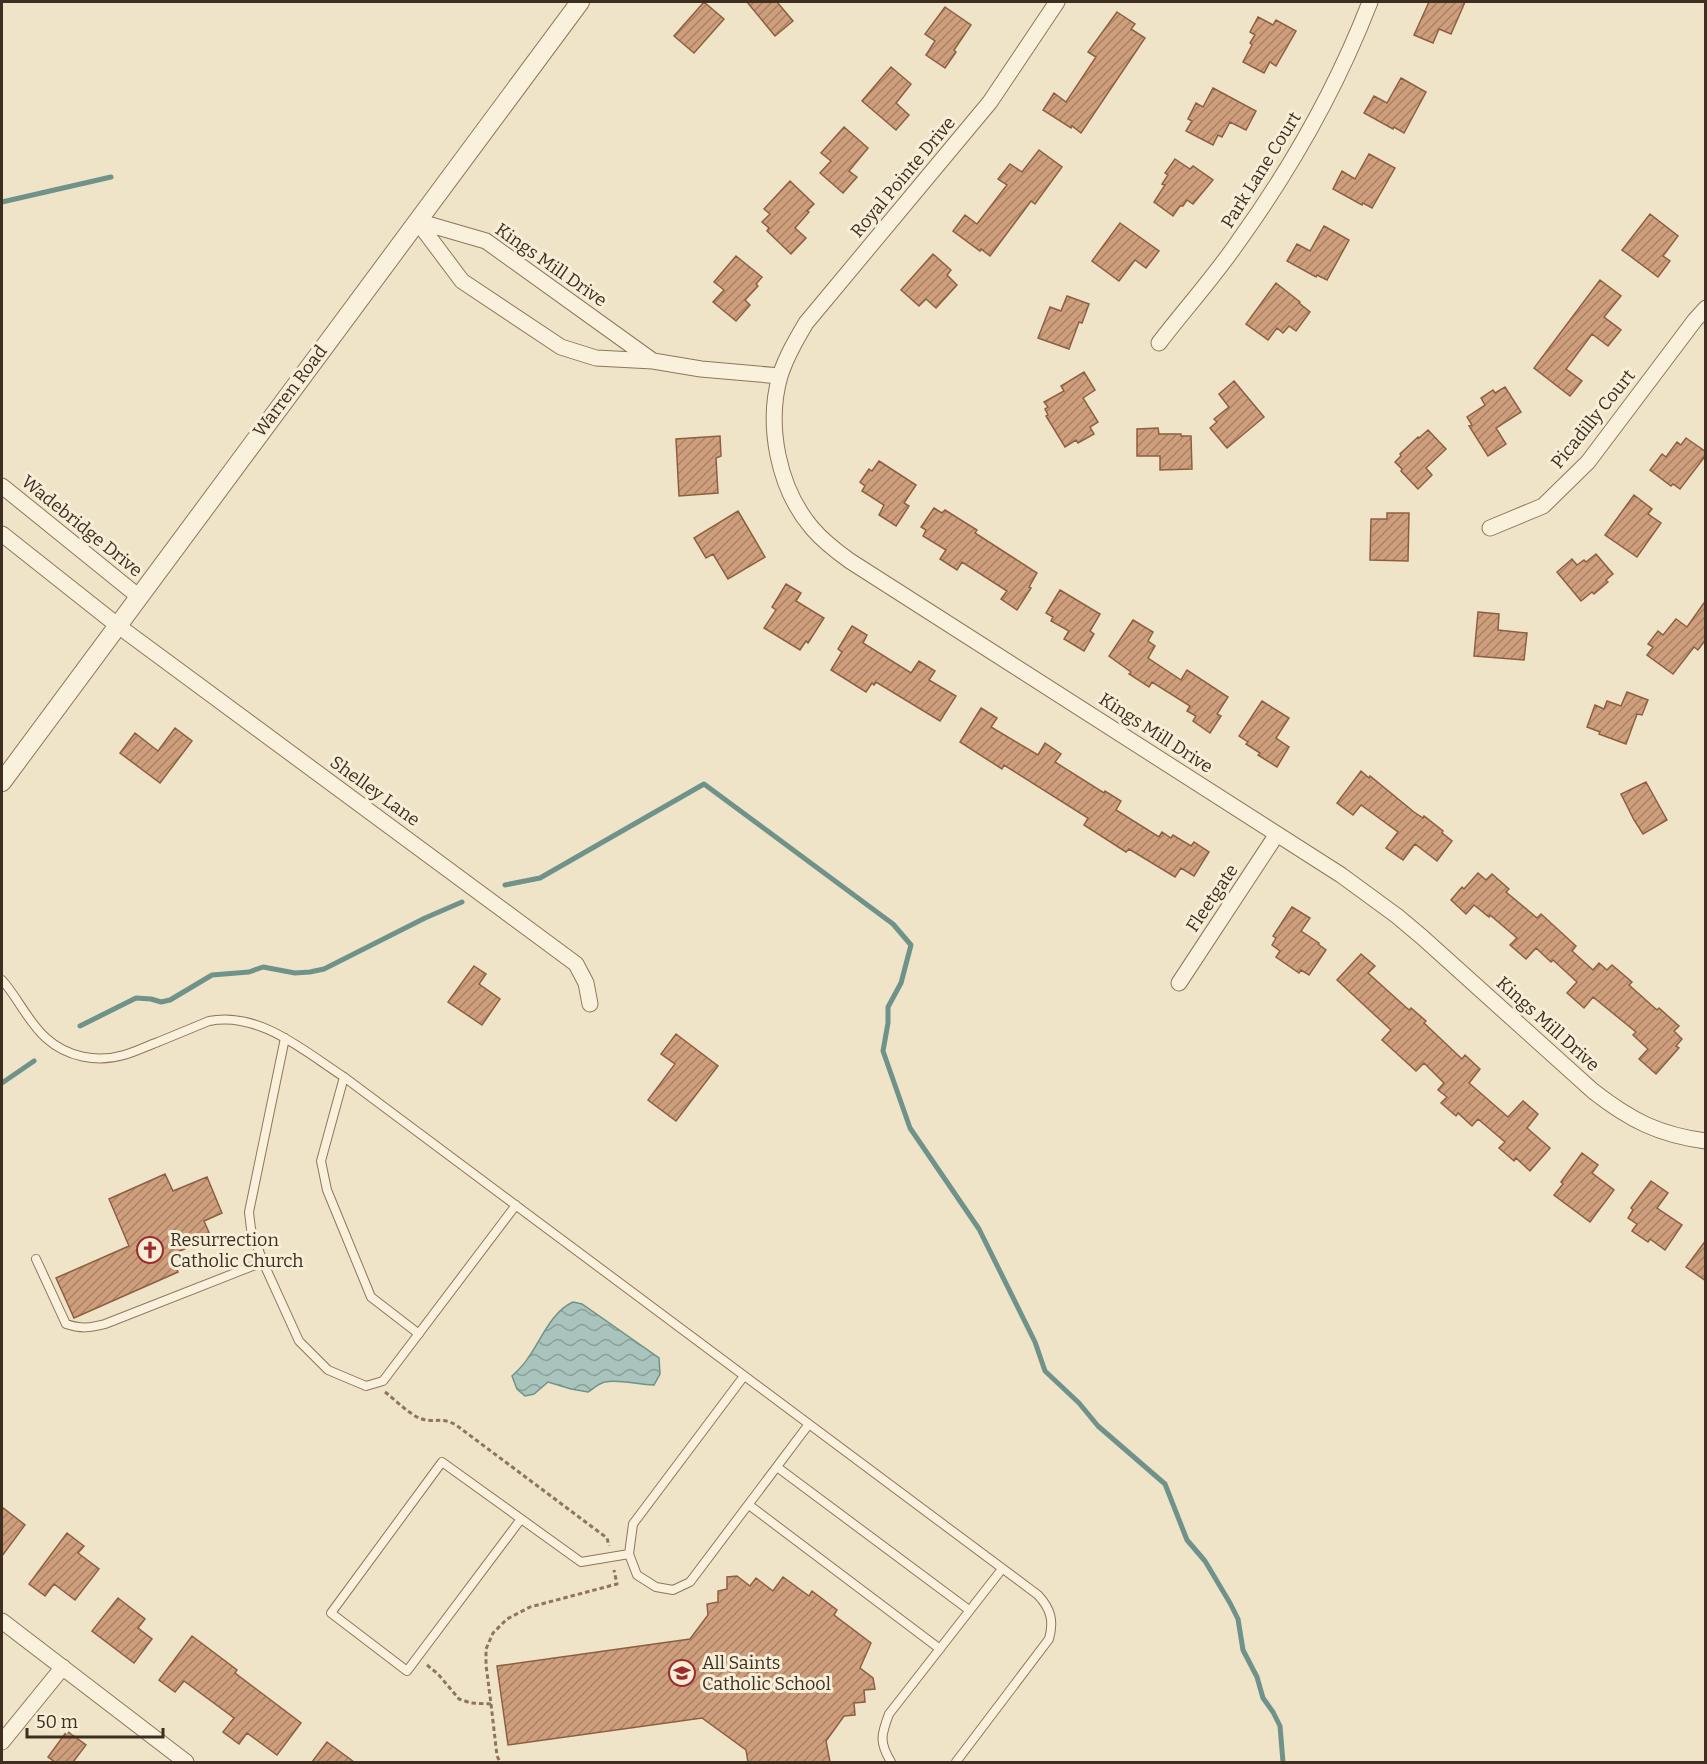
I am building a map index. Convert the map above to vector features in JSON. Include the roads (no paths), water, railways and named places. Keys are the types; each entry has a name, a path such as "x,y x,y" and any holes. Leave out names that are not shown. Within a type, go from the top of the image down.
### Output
{"street":[{"name":"Warren Road","path":"2,782 580,2"},
{"name":"Royal Pointe Drive","path":"780,376 791,348 806,323 990,102 1057,2"},
{"name":"Park Lane Court","path":"1159,342 1237,244 1295,156 1345,62 1370,2"},
{"name":"Kings Mill Drive","path":"417,220 486,241 653,361"},
{"name":"Kings Mill Drive","path":"417,220 462,281 561,347 596,358 653,361 701,369 780,376 775,421 781,464 798,507 827,543 850,561 1341,875 1397,916 1593,1091 1619,1111 1655,1129 1686,1139 1706,1141"},
{"name":"Picadilly Court","path":"1490,528 1543,506 1588,462 1706,308"},
{"name":"Wadebridge Drive","path":"2,486 138,596"},
{"path":"2,534 117,624"},
{"name":"Shelley Lane","path":"117,624 576,964 586,982 590,1004"},
{"name":"Fleetgate","path":"1179,983 1277,834"},
{"path":"2,1621 186,1762"},
{"path":"2,1742 63,1666"}],"lane":[{"path":"2,980 47,1039 65,1051 80,1057 122,1056 209,1021 222,1018 235,1018 285,1038 344,1077 1038,1595 1051,1614 1052,1626 1049,1639 956,1762"},
{"path":"285,1038 249,1212 251,1229 263,1262 299,1341 328,1370 366,1386 383,1381 516,1205"},
{"path":"344,1077 321,1161 327,1190 370,1297 419,1334"},
{"path":"36,1259 66,1324 88,1329 263,1262"},
{"path":"744,1376 633,1524 629,1554 637,1575 656,1587 673,1590 690,1582 809,1424"},
{"path":"521,1518 407,1671 331,1613 442,1462 521,1518 581,1562 629,1554"},
{"path":"777,1467 969,1610"},
{"path":"748,1505 940,1649"},
{"path":"891,1762 884,1750 882,1733 889,1713 1002,1569"}],"water":[{"path":"573,1302 582,1304 659,1358 660,1374 654,1385 611,1381 588,1392 548,1382 534,1394 525,1396 517,1389 512,1376 526,1361 553,1319"}],"waterway":[{"path":"2,202 111,177"},
{"path":"505,885 540,878 704,784 893,924 911,945 901,983 888,1007 888,1023 883,1051 910,1128 979,1229 1035,1342 1045,1371 1079,1403 1098,1426 1165,1484 1187,1540 1205,1561 1238,1619 1243,1650 1257,1677 1263,1698 1280,1726 1283,1762"},
{"path":"80,1026 136,998 161,1002 170,1000 212,975 249,972 263,967 295,973 324,969 462,902"},
{"path":"2,1083 34,1061"}],"place":[{"name":"Resurrection Catholic Church","path":"150,1250"},
{"name":"All Saints Catholic School","path":"682,1673"}]}
